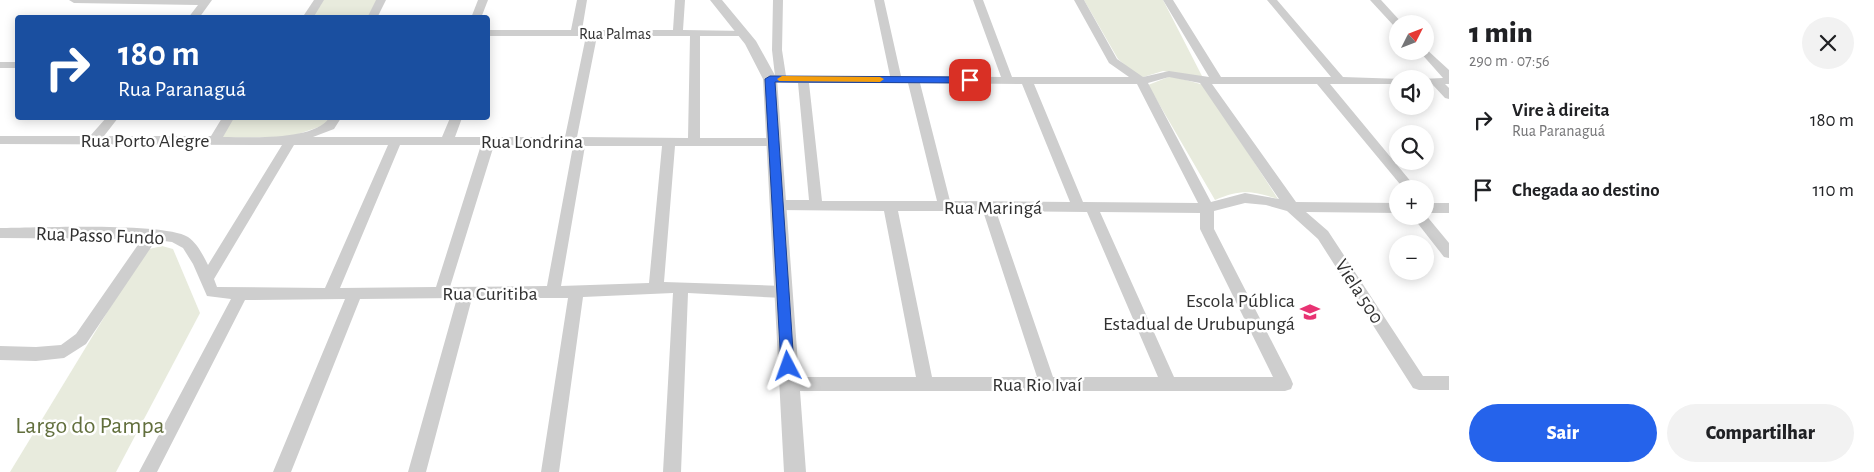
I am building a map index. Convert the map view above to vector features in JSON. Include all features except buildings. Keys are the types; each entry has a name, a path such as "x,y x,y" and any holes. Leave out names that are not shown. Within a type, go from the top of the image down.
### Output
{"street":[{"path":"74,0 206,1"},
{"path":"309,15 318,0"},
{"path":"373,15 380,0"},
{"path":"477,15 483,0"},
{"path":"576,33 582,0"},
{"path":"678,33 680,0"},
{"path":"716,0 724,14 743,33 775,79"},
{"path":"778,0 774,142 795,472"},
{"path":"879,0 896,80"},
{"path":"978,0 1008,80"},
{"path":"1079,0 1113,61 1141,81 1207,208 1245,198 1266,200 1292,207 1389,208"},
{"path":"1168,0 1217,80"},
{"path":"1272,0 1339,80"},
{"path":"1374,0 1389,15"},
{"path":"195,15 206,1"},
{"name":"Rua Palmas","path":"490,33 743,33"},
{"path":"553,292 592,33"},
{"path":"694,142 695,33"},
{"path":"1432,60 1449,79"},
{"path":"0,65 15,65"},
{"path":"775,79 1141,81 1169,74 1204,80 1389,81"},
{"path":"802,79 816,206"},
{"path":"1434,81 1449,79"},
{"path":"913,80 945,207"},
{"path":"1027,80 1169,384"},
{"path":"1204,80 1292,207"},
{"path":"1320,80 1403,180"},
{"path":"1434,84 1449,95"},
{"path":"94,140 110,120"},
{"path":"214,141 227,120"},
{"path":"207,279 290,141 330,126 334,120"},
{"path":"447,141 455,120"},
{"name":"Rua Porto Alegre","path":"0,140 290,141"},
{"name":"Rua Londrina","path":"290,141 774,142"},
{"path":"330,293 396,141"},
{"path":"441,293 489,141"},
{"path":"656,288 669,141"},
{"name":"Rua Maringá","path":"778,205 1207,208"},
{"path":"890,206 925,384"},
{"path":"988,207 1046,384"},
{"name":"Viela 500","path":"1292,207 1324,235 1419,383 1449,383"},
{"name":"Rua Rio Ivaí","path":"789,384 1285,384 1207,229 1207,208"},
{"path":"1434,209 1449,208"},
{"path":"1433,225 1449,253"},
{"name":"Rua Passo Fundo","path":"0,233 153,234 181,238 193,250 207,279"},
{"path":"0,354 36,354 64,351 81,340 153,234"},
{"name":"Rua Curitiba","path":"207,279 212,292 241,294 576,292 681,287 783,292"},
{"path":"672,472 681,287"},
{"path":"550,472 576,292"},
{"path":"282,472 355,293"},
{"path":"417,472 466,293"},
{"path":"148,472 241,294"}],"green space":[{"path":"322,0 377,0 369,15 313,15"},
{"path":"1084,0 1163,0 1203,78 1163,71 1140,78 1118,59"},
{"path":"1171,76 1204,85 1278,199 1246,192 1232,194 1215,200 1148,85"},
{"path":"232,120 331,120 328,124 289,137 220,138"},
{"name":"Largo do Pampa","path":"162,246 173,249 200,313 116,472 10,472 145,250"}],"slow traffic":[{"path":"782,79 880,79"}],"place":[{"name":"Escola Pública Estadual de Urubupungá","path":"1310,312"}],"route":[{"path":"788,366 770,79 970,80"}]}
